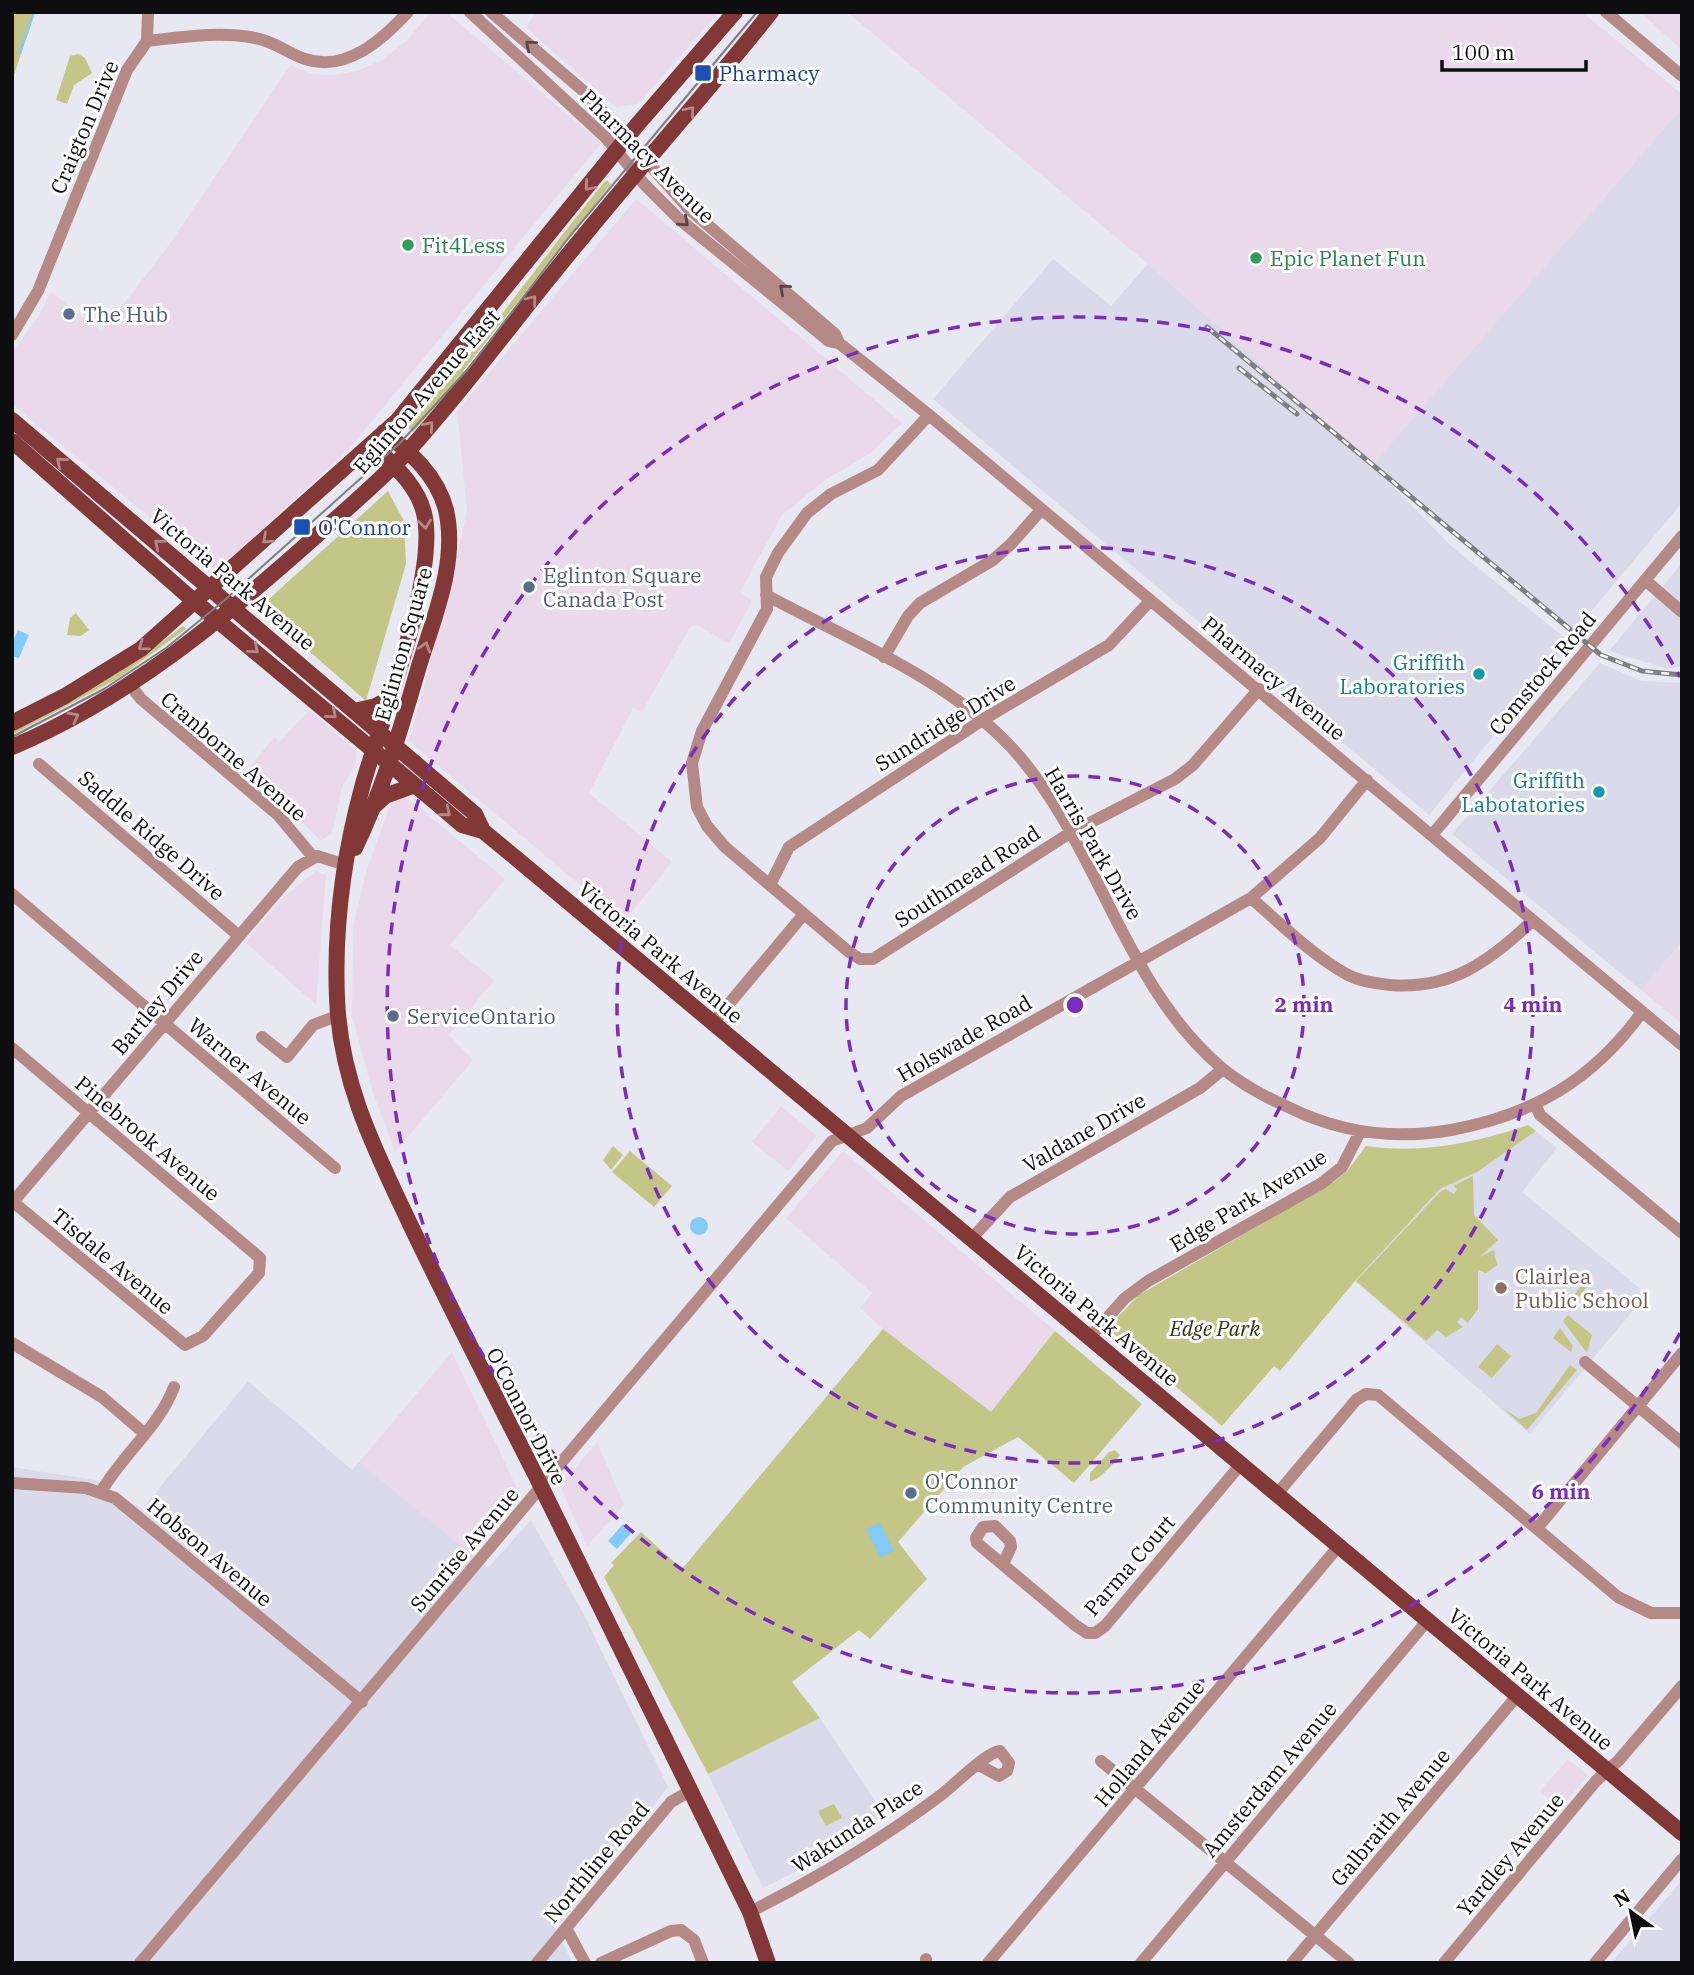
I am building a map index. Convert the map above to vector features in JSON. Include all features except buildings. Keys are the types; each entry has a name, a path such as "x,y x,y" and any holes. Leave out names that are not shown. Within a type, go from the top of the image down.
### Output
{"main road":[{"name":"Eglinton Avenue East","path":"12,723 74,691 141,649 372,444 480,322 622,145 735,12"},
{"name":"Eglinton Avenue East","path":"12,747 53,729 130,685 235,607 394,466 771,12"},
{"name":"Victoria Park Avenue","path":"12,419 475,814 483,831"},
{"name":"Eglinton Square","path":"384,432 408,450 440,494 449,539 439,601 390,763"},
{"name":"Victoria Park Avenue","path":"12,441 195,602 462,825 483,831 1682,1833"},
{"name":"Eglinton Square","path":"372,444 394,466 421,502 426,537 412,620 374,750"},
{"path":"354,711 376,706 390,698"},
{"path":"406,712 406,737 418,766"},
{"name":"O'Connor Drive","path":"374,750 353,826 338,944 338,1016 344,1064 370,1143 466,1343 541,1487 750,1912 768,1963"},
{"name":"O'Connor Drive","path":"346,865 390,763"},
{"path":"370,809 385,796 415,785"}],"street":[{"path":"148,12 147,41 233,34 271,41 306,60 342,58 364,51 381,41 408,12"},
{"name":"Pharmacy Avenue","path":"470,12 605,137 622,145"},
{"name":"Pharmacy Avenue","path":"491,12 587,94 679,219 830,341 839,342 929,415 1259,689 1531,922 1682,1045"},
{"path":"1606,12 1682,76"},
{"name":"Craigton Drive","path":"12,335 38,291 127,70 147,41"},
{"name":"Southmead Road","path":"929,415 878,470 831,494 807,513 766,577 767,610 695,745 691,773 697,807 707,826 725,847 849,952 860,959 873,959 1070,833 1175,779 1193,765 1259,689"},
{"path":"884,657 908,615 920,603 993,560 1012,544 1041,510"},
{"name":"Comstock Road","path":"1432,835 1682,536"},
{"path":"1645,580 1682,612"},
{"name":"Harris Park Drive","path":"766,595 884,657 968,705 984,719 1027,765 1070,833 1139,960 1180,1026 1223,1069 1257,1093 1300,1114 1360,1132"},
{"name":"Sundridge Drive","path":"770,885 789,848 984,719 1109,645 1150,601"},
{"name":"Cranborne Avenue","path":"130,685 141,699 278,816 313,857"},
{"name":"Saddle Ridge Drive","path":"39,764 239,936"},
{"name":"Holswade Road","path":"850,1137 867,1128 901,1096 1251,898 1320,838 1367,780"},
{"path":"313,857 326,857 346,865"},
{"name":"Bartley Drive","path":"13,1202 298,867 313,857"},
{"name":"Warner Avenue","path":"12,894 335,1168"},
{"path":"1251,898 1331,965 1351,977 1372,983 1410,986 1452,979 1487,960 1531,922"},
{"path":"713,1023 804,914"},
{"path":"1360,1132 1399,1136 1431,1134 1489,1123 1536,1106 1591,1069 1642,1012"},
{"path":"262,1037 287,1057 313,1025 338,1016"},
{"name":"Pinebrook Avenue","path":"12,1048 260,1258 259,1273 203,1336 191,1344"},
{"name":"Valdane Drive","path":"972,1238 1010,1197 1200,1088 1223,1069"},
{"path":"1536,1106 1540,1115 1682,1233"},
{"name":"Edge Park Avenue","path":"1090,1337 1125,1298 1147,1281 1322,1183 1342,1167 1360,1132"},
{"name":"Sunrise Avenue","path":"140,1963 832,1141 850,1137"},
{"name":"Tisdale Avenue","path":"13,1202 177,1341 191,1344"},
{"path":"12,1343 102,1397 144,1433"},
{"path":"1538,1527 1682,1353"},
{"path":"1585,1362 1682,1443"},
{"path":"101,1492 168,1404 174,1387"},
{"path":"1277,1494 1356,1400 1373,1394 1383,1399 1628,1603 1651,1613 1682,1613"},
{"name":"Parma Court","path":"1003,1564 1081,1630 1095,1633 1105,1626 1241,1464"},
{"name":"Hobson Avenue","path":"12,1483 77,1487 101,1492 124,1505 362,1702"},
{"name":"Holland Avenue","path":"988,1963 1338,1547"},
{"name":"Amsterdam Avenue","path":"1141,1963 1427,1621"},
{"name":"Yardley Avenue","path":"1444,1963 1682,1686"},
{"name":"Galbraith Avenue","path":"1293,1963 1517,1696"},
{"path":"1101,1761 1209,1852 1226,1861 1349,1963"},
{"name":"Wakunda Place","path":"750,1912 870,1845 979,1765"},
{"name":"Northline Road","path":"537,1963 671,1802 690,1791"},
{"path":"1595,1963 1682,1859"},
{"path":"566,1928 584,1963"},
{"path":"601,1963 671,1931 686,1931 694,1940 703,1963"}],"shaded area":[{"path":"431,12 446,12 601,143 348,450 216,572 12,404 12,352 38,317 51,292 102,332 169,245 290,65 312,74 334,75 357,71 382,60 407,40"},
{"path":"537,12 719,12 638,104 616,107 525,27"},
{"path":"847,12 1582,12 1682,94 1682,108 1373,466 1148,264"},
{"path":"1640,12 1682,12 1682,50"},
{"path":"1682,108 1682,503 1573,633 1380,473 1451,546 1570,642 1429,815 933,399 1053,259 1111,306 1148,264 1373,465"},
{"path":"636,199 902,423 871,453 825,480 782,515 740,592 752,601 729,644 697,625 690,627 642,712 633,708 589,793 672,862 624,922 409,741 449,593 467,511 457,411"},
{"path":"1682,563 1682,666 1668,669 1609,651"},
{"name":"Griffith Labotatories","path":"1600,663 1641,681 1682,683 1682,942 1641,990 1452,834"},
{"path":"310,710 356,751 356,763 342,787 332,833 321,841 270,789 246,772 274,737 279,742"},
{"path":"402,793 505,879 450,945 494,980 449,1035 473,1060 395,1152 372,1090 352,1015 353,928 366,872 392,800"},
{"path":"316,871 326,875 316,1005 245,942 284,897"},
{"path":"1677,948 1682,952 1682,1024 1641,990"},
{"path":"781,1106 817,1136 788,1171 752,1142"},
{"name":"Clairlea Public School","path":"1536,1131 1557,1148 1522,1192 1647,1294 1530,1434 1355,1281 1440,1189 1477,1172"},
{"path":"843,1151 1055,1331 991,1412 883,1329 860,1308 872,1293 786,1218"},
{"path":"452,1352 517,1488 467,1551 359,1462"},
{"path":"248,1381 352,1470 359,1462 488,1568 531,1520 583,1613 668,1787 556,1928 572,1963 12,1963 12,1467 95,1480 142,1509"},
{"path":"597,1442 624,1505 587,1546 560,1486"},
{"path":"820,1718 887,1819 831,1854 763,1888 708,1774"},
{"path":"1568,1759 1588,1775 1560,1810 1540,1791"},
{"path":"1682,1880 1682,1963 1611,1963"}],"green space":[{"path":"12,12 35,12 12,81"},
{"path":"78,54 85,58 92,73 74,85 67,104 56,100 70,56"},
{"path":"606,180 611,184 463,371 466,373 413,432 406,426 484,337"},
{"path":"388,491 404,521 406,564 366,701 269,616 269,599"},
{"path":"76,613 89,630 81,636 67,635 70,618"},
{"path":"183,626 186,629 117,679 12,735 12,730 149,651"},
{"name":"Edge Park","path":"1528,1125 1536,1131 1477,1172 1440,1189 1355,1281 1280,1371 1274,1366 1222,1426 1107,1328 1139,1295 1335,1181 1348,1170 1366,1146 1428,1148 1468,1142"},
{"path":"613,1146 623,1155 611,1170 603,1160"},
{"path":"630,1151 672,1186 654,1207 612,1172"},
{"path":"1473,1176 1474,1215 1498,1240 1480,1257 1494,1250 1497,1265 1486,1273 1478,1270 1478,1309 1468,1323 1461,1317 1457,1322 1463,1327 1446,1337 1437,1330 1426,1341 1356,1281 1441,1191 1446,1189 1454,1194 1457,1189 1453,1186"},
{"path":"1588,1278 1592,1281 1567,1311 1563,1308"},
{"path":"1568,1315 1592,1335 1587,1353 1563,1321"},
{"path":"1560,1328 1573,1346 1571,1352 1553,1338"},
{"path":"883,1329 991,1412 1055,1331 1142,1404 1074,1483 1018,1437 963,1467 898,1542 927,1579 870,1639 859,1630 792,1682 820,1718 708,1774 604,1577 614,1565 611,1563 641,1532 682,1569"},
{"path":"1497,1344 1511,1356 1492,1378 1478,1367"},
{"path":"1570,1365 1577,1370 1527,1430 1503,1408 1519,1419 1536,1413"},
{"path":"1115,1450 1120,1455 1111,1467 1090,1482 1090,1473 1109,1452"},
{"path":"834,1804 842,1818 826,1826 818,1811"}],"water":[{"path":"18,630 29,635 19,658 12,656 12,643"},
{"path":"699,1217 705,1220 708,1226 705,1232 699,1235 693,1232 690,1226 693,1220"},
{"path":"880,1523 894,1551 880,1558 866,1529"},
{"path":"623,1524 632,1532 617,1549 608,1541"}],"waterway":[{"path":"20,53 34,12"}],"tram line":[{"path":"12,737 104,689 166,648 226,599 399,444 469,368 570,236 757,12"}],"railway":[{"path":"1207,327 1601,655 1642,671 1682,675"},
{"path":"1239,368 1297,414"}],"place":[{"name":"Pharmacy","path":"703,73"},
{"name":"Fit4Less","path":"408,245"},
{"name":"Epic Planet Fun","path":"1256,258"},
{"name":"The Hub","path":"69,314"},
{"name":"O'Connor","path":"302,527"},
{"name":"Eglinton Square Canada Post","path":"529,587"},
{"name":"Griffith Laboratories","path":"1479,674"},
{"name":"Griffith Labotatories","path":"1599,792"},
{"name":"ServiceOntario","path":"393,1016"},
{"name":"Clairlea Public School","path":"1501,1288"},
{"name":"O'Connor Community Centre","path":"911,1493"}]}
